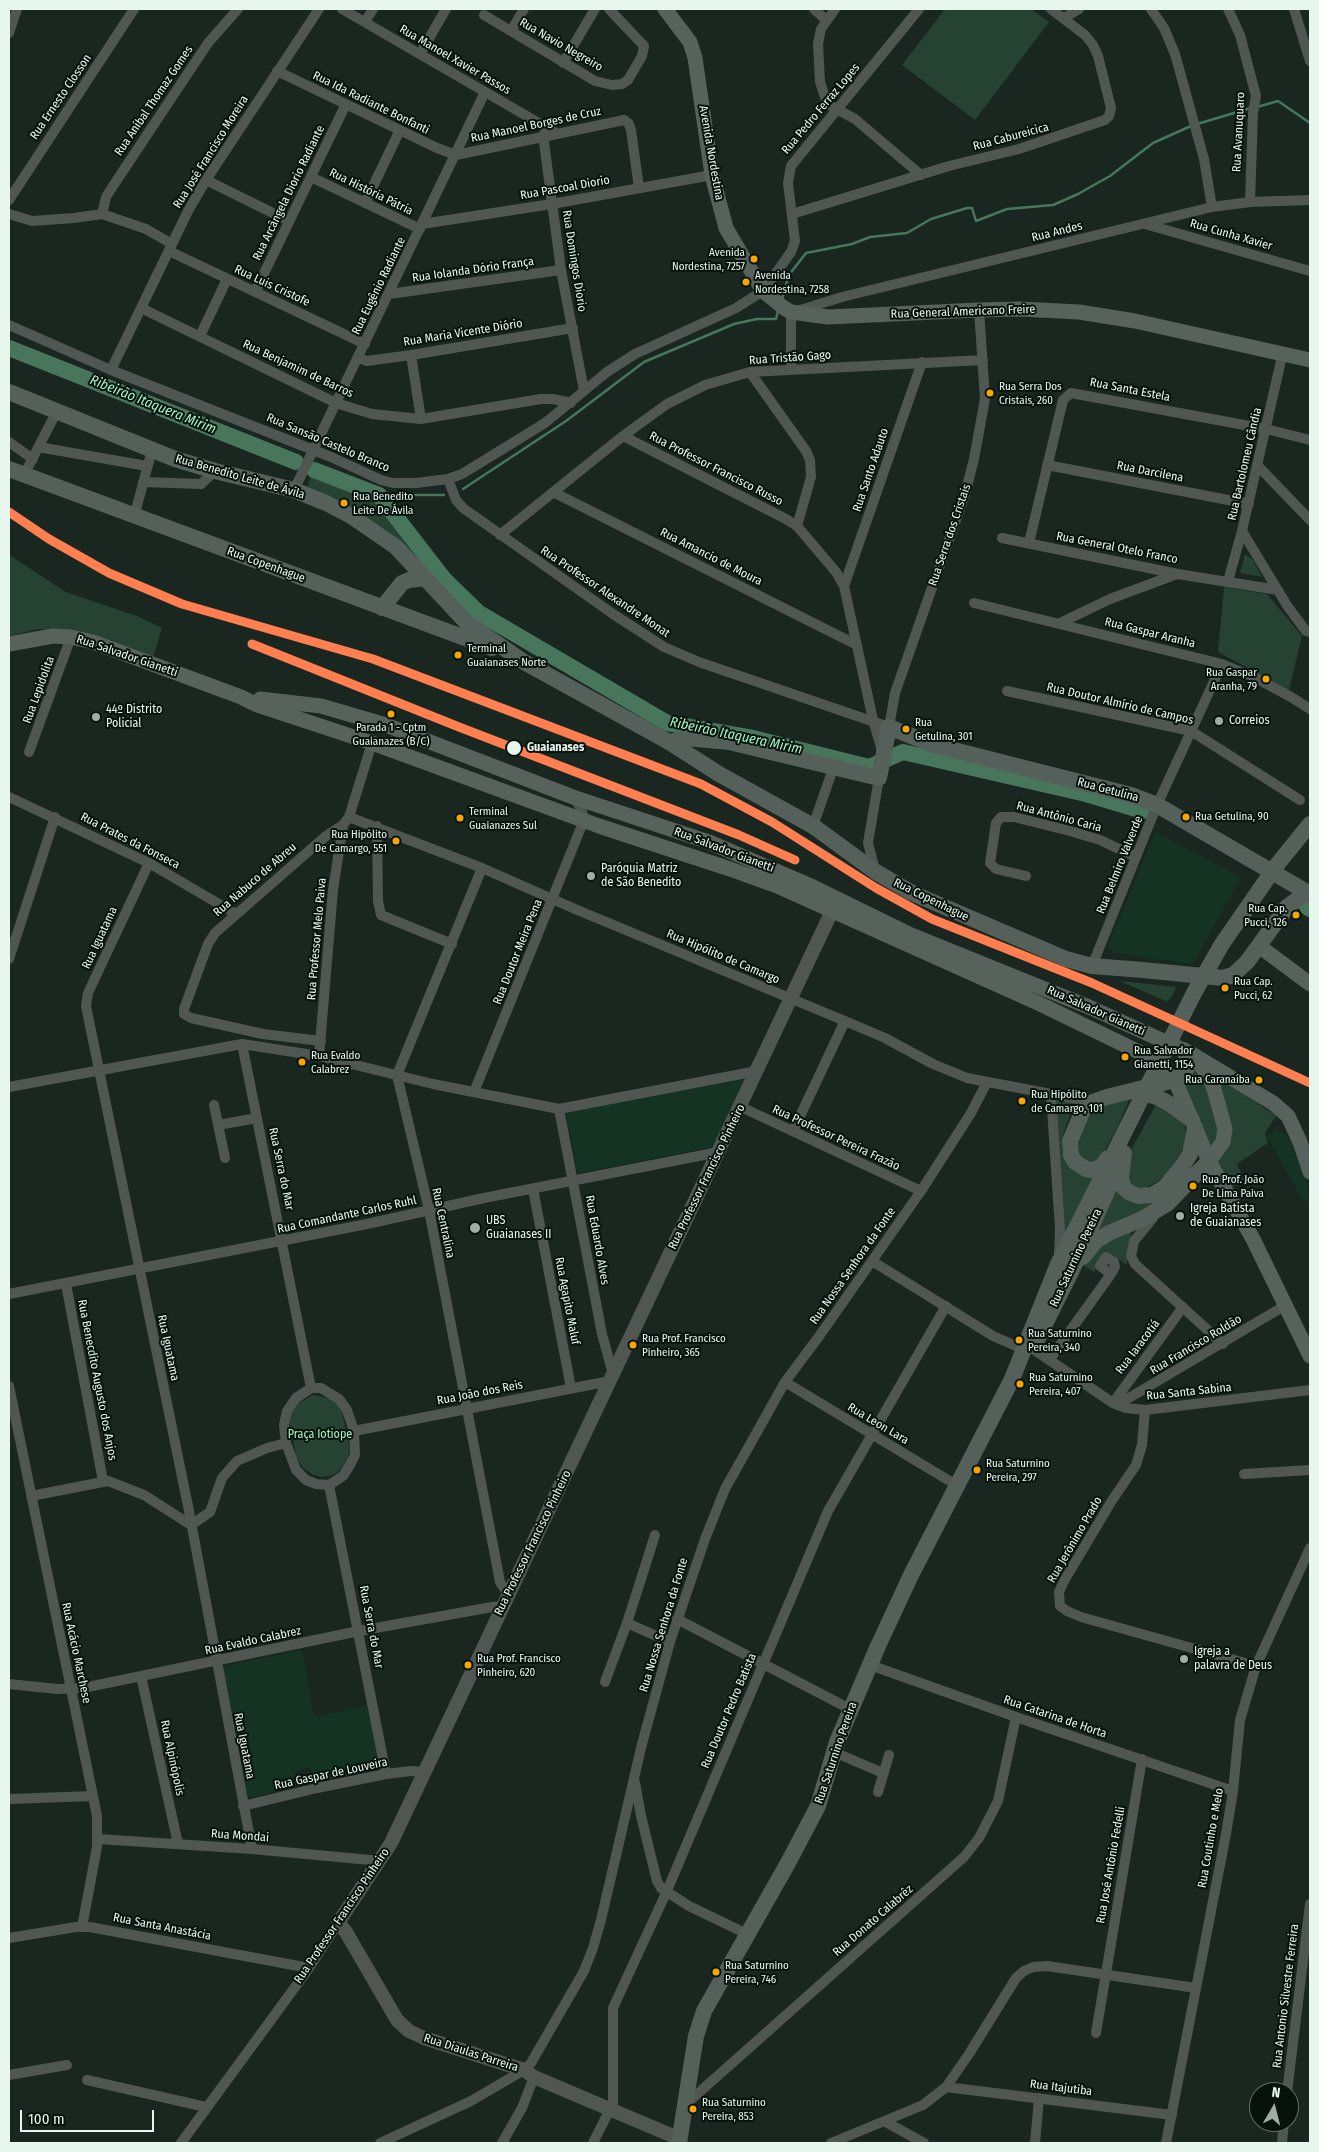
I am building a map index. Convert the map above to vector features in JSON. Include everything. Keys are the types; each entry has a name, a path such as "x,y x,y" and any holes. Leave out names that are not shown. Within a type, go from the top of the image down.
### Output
{"main road":[{"name":"Avenida Nordestina","path":"665,9 690,42 695,58 712,175 726,228 763,292 787,309"},
{"name":"Rua General Americano Freire","path":"787,309 814,311 828,317 1020,309 1079,312 1135,320 1283,352 1310,360"},
{"name":"Rua Benedito Leite de Ávila","path":"9,392 152,450 215,471 298,483 326,503 382,536 396,548 466,622 524,662 669,742"},
{"name":"Rua Copenhague","path":"9,469 134,517 402,614 524,662"},
{"path":"382,608 394,592 409,580 425,578"},
{"path":"394,592 402,614"},
{"path":"426,623 439,615 443,599"},
{"name":"Rua Salvador Gianetti","path":"9,644 53,636 71,637 122,652 242,697 257,705 372,743 584,820 777,886 1120,1041 1139,1052 1175,1080"},
{"name":"Rua Salvador Gianetti","path":"242,697 321,706 391,726 573,797 700,839 759,862 911,934 1063,996 1187,1052"},
{"path":"372,743 378,732 391,726"},
{"name":"Rua Serra dos Cristais","path":"881,766 889,727"},
{"name":"Rua Getulina","path":"889,727 934,746 1131,795 1158,806 1310,894"},
{"path":"669,742 687,738 729,742 834,766 881,766"},
{"name":"Rua Copenhague","path":"669,742 719,774 813,826 876,872 912,893 1066,959 1092,966 1223,978 1241,969 1259,946"},
{"path":"1193,1124 1190,1154 1164,1188 1152,1194 1139,1196 1130,1193 1123,1187 1121,1177 1123,1146 1194,993 1222,944 1276,866 1310,824"},
{"path":"1187,1052 1187,1068 1175,1080 1133,1090 1092,1102 1083,1110 1071,1136 1071,1155 1075,1162 1086,1169 1098,1169 1123,1146 1230,949 1256,909 1310,841"},
{"path":"1287,907 1292,890 1291,884"},
{"path":"1310,894 1302,896 1287,907 1259,946 1310,984"},
{"path":"1065,1267 1096,1241 1109,1233 1142,1219 1167,1204 1209,1162 1223,1142 1225,1129 1209,1076 1187,1052"},
{"path":"1187,1052 1273,1103 1288,1116 1300,1142 1310,1172"},
{"path":"1175,1080 1209,1162 1253,1239 1310,1356"},
{"path":"1133,1090 1157,1097 1170,1104 1193,1124"},
{"name":"Rua Saturnino Pereira","path":"679,2141 691,2062 700,2021 818,1806 834,1752 850,1709 911,1575 1028,1349 1123,1146"}],"street":[{"path":"9,33 18,9"},
{"name":"Rua Ernesto Closson","path":"9,200 134,9"},
{"name":"Rua Aníbal Thomaz Gomes","path":"102,214 106,197 150,130 208,43 238,9"},
{"name":"Rua José Francisco Moreira","path":"111,370 206,180 319,9"},
{"name":"Rua Manoel Xavier Passos","path":"342,9 556,133"},
{"path":"365,22 373,9"},
{"path":"420,54 446,9"},
{"path":"511,31 524,9"},
{"path":"563,63 595,9"},
{"name":"Rua Navio Negreiro","path":"484,15 563,63 603,83 612,85 622,84 628,80 642,56 644,46 609,9"},
{"path":"814,9 826,20"},
{"path":"835,9 826,20 819,35 818,44 820,82 826,100 837,110 855,119 921,175"},
{"name":"Rua Pedro Ferraz Lopes","path":"763,292 793,248 796,233 788,183 791,166 919,9"},
{"name":"Rua Cabureicica","path":"792,214 921,175 1019,149 1092,126 1107,119 1111,108 1098,56 1093,45 1085,35 1052,9"},
{"path":"1064,18 1079,9"},
{"path":"1152,9 1170,41 1185,90 1204,159 1212,207"},
{"name":"Rua Avanuquaro","path":"1228,9 1240,35 1256,96 1253,113 1250,202"},
{"path":"1294,9 1310,61"},
{"name":"Rua Ida Radiante Bonfanti","path":"277,71 437,148 456,155"},
{"name":"Rua Eugênio Radiante","path":"298,483 485,92"},
{"name":"Rua Arcângela Diorio Radiante","path":"255,292 346,104"},
{"name":"Rua Manoel Borges de Cruz","path":"456,155 543,135 621,120 627,121 631,130 639,188"},
{"path":"365,203 400,130"},
{"name":"Rua Domingos Diorio","path":"543,135 561,270 584,391"},
{"name":"Rua Pascoal Diorio","path":"421,226 712,175"},
{"name":"Rua História Pátria","path":"310,177 365,203 421,226"},
{"path":"206,180 289,221"},
{"name":"Rua Andes","path":"814,311 1212,207 1250,202 1310,200"},
{"path":"9,214 32,221 102,214"},
{"name":"Rua Luis Cristofe","path":"102,214 146,229 171,248 227,278 365,344"},
{"name":"Rua Cunha Xavier","path":"1144,224 1310,271"},
{"name":"Rua Iolanda Dório França","path":"389,294 561,270"},
{"path":"200,336 227,278"},
{"name":"Rua Sansão Castelo Branco","path":"9,325 111,370 370,476 393,483 449,483 545,424 584,391 635,354 736,308 763,292"},
{"name":"Rua Benjamim de Barros","path":"142,308 336,403 372,414 421,419 541,399 554,399 571,403"},
{"path":"787,309 791,370"},
{"name":"Rua Serra dos Cristais","path":"889,727 899,680 965,494 974,459 985,399 979,310"},
{"name":"Rua Maria Vicente Diório","path":"358,358 367,361 411,355 573,328"},
{"name":"Rua Bartolomeu Cândia","path":"1228,581 1242,531 1283,352"},
{"path":"411,355 421,419"},
{"name":"Rua Tristão Gago","path":"500,535 623,436 667,404 705,385 750,372 983,360"},
{"name":"Rua Santo Adauto","path":"844,586 922,362"},
{"path":"750,372 806,451 810,460 811,477 797,526"},
{"name":"Rua Santa Estela","path":"1029,543 1063,400 1071,393 1082,393 1266,429 1310,440"},
{"path":"24,475 56,411"},
{"name":"Rua Professor Francisco Russo","path":"623,436 797,526 836,572 844,586"},
{"path":"9,442 33,459"},
{"path":"38,446 147,466"},
{"path":"134,517 152,450"},
{"path":"1258,464 1310,520"},
{"name":"Rua Darcilena","path":"1047,465 1248,504"},
{"path":"143,482 200,484 215,471"},
{"name":"Rua Professor Alexandre Monat","path":"449,483 456,499 463,508 612,614 664,647 699,662 889,727"},
{"name":"Rua Amancio de Moura","path":"553,492 857,645"},
{"path":"1242,531 1299,622 1306,631 1310,632"},
{"name":"Rua General Otelo Franco","path":"1002,538 1178,574 1278,590"},
{"path":"1060,623 1110,599 1178,574"},
{"path":"844,586 881,766 868,843 876,872"},
{"name":"Rua Gaspar Aranha","path":"974,603 1222,664 1256,678 1291,696 1310,709"},
{"name":"Rua Lepidolita","path":"29,752 71,637"},
{"name":"Rua Belmiro Valverde","path":"1092,966 1136,856 1222,664"},
{"name":"Rua Doutor Almírio de Campos","path":"1007,691 1191,731 1300,800"},
{"path":"870,706 882,710 892,708"},
{"name":"Rua Professor Melo Paiva","path":"319,1056 331,908 346,821 372,743"},
{"path":"813,826 834,766"},
{"name":"Rua Prates da Fonseca","path":"9,797 56,817 149,863 236,914"},
{"path":"573,797 582,811 584,820"},
{"path":"9,959 56,817"},
{"name":"Rua Antônio Caria","path":"1026,876 996,869 990,863 996,823 1001,817 1014,817 1070,830 1100,840 1136,856"},
{"name":"Rua Doutor Meira Pena","path":"474,1092 584,820"},
{"name":"Rua Hipólito de Camargo","path":"346,821 377,826 482,868 845,1021 884,1038 933,1064 967,1078 1092,1102"},
{"name":"Rua Nabuco de Abreu","path":"321,1041 238,1029 191,1018 184,1014 184,1006 208,944 215,933 326,836 346,821"},
{"path":"377,826 378,900 381,915 452,944"},
{"path":"847,850 856,850 868,843"},
{"name":"Rua Iguatama","path":"149,863 88,993 86,1006 191,1525 252,1850"},
{"path":"397,1075 482,868"},
{"name":"Rua Professor Francisco Pinheiro","path":"180,2143 309,1968 391,1843 505,1600 758,1072 832,911"},
{"path":"793,1131 845,1021"},
{"path":"9,1087 242,1044 319,1056 397,1075 559,1109 758,1072"},
{"name":"Rua Serra do Mar","path":"242,1044 311,1388"},
{"name":"Rua Centralina","path":"397,1075 429,1210 505,1600"},
{"name":"Rua Nossa Senhora da Fonte","path":"380,2143 529,2074 590,1957 601,1920 635,1776 670,1642 724,1489 785,1382 921,1190 971,1112 987,1082"},
{"name":"Rua Saturnino Pereira","path":"1051,1094 1060,1229 1065,1267"},
{"path":"214,1105 225,1158"},
{"name":"Rua Professor Pereira Frazão","path":"741,1107 921,1190"},
{"name":"Rua Eduardo Alves","path":"559,1109 612,1377"},
{"path":"218,1125 257,1118"},
{"name":"Rua Comandante Carlos Ruhl","path":"9,1294 283,1241 719,1152"},
{"name":"Rua Agapito Maluf","path":"533,1189 571,1388"},
{"path":"1167,1204 1134,1241 1131,1256 1135,1264 1223,1344"},
{"name":"Rua Santa Sabina","path":"872,1261 993,1336 1050,1359 1115,1404 1144,1410 1310,1390"},
{"path":"1050,1359 1111,1274"},
{"name":"Rua Benecdito Augusto dos Anjos","path":"66,1284 103,1481"},
{"name":"Rua Francisco Roldão","path":"1115,1404 1223,1344 1286,1305"},
{"name":"Rua Doutor Pedro Batista","path":"593,2143 610,2110 614,2096 612,2008 666,1893 828,1511 946,1306"},
{"name":"Rua Iaracotiá","path":"1115,1404 1183,1307"},
{"name":"Rua João dos Reis","path":"354,1431 571,1388 612,1377"},
{"name":"Rua Leon Lara","path":"785,1382 958,1486"},
{"name":"Rua Acácio Marchese","path":"9,1386 97,1816 98,1839 82,1927"},
{"path":"311,1388 321,1388 339,1399 348,1410 354,1431 355,1455 343,1476 329,1485 316,1484 306,1480 296,1470 286,1443 284,1425 287,1410 296,1398 311,1388"},
{"name":"Rua Jerônimo Prado","path":"1144,1410 1142,1445 1136,1465 1111,1502 1064,1581 1059,1592 1060,1606 1081,1617 1256,1666"},
{"path":"31,1496 103,1481 112,1482 135,1490 191,1525 210,1512 222,1478 237,1461 256,1452 286,1443"},
{"path":"1244,1474 1310,1470"},
{"name":"Rua Serra do Mar","path":"329,1485 386,1774"},
{"path":"605,1682 627,1624 655,1535"},
{"name":"Rua Coutinho e Melo","path":"1166,2143 1233,1791 1240,1720 1256,1666 1310,1548"},
{"name":"Rua Evaldo Calabrez","path":"9,1684 55,1689 141,1676 492,1606 505,1600"},
{"path":"677,1619 850,1709"},
{"path":"627,1624 670,1642"},
{"name":"Rua Catarina de Horta","path":"870,1665 1233,1791"},
{"name":"Rua Alpinópolis","path":"141,1676 178,1844"},
{"name":"Rua Donato Calabrêz","path":"686,2104 964,1857 979,1838 992,1816 998,1801 1016,1717"},
{"path":"834,1752 883,1773"},
{"path":"878,1792 890,1755"},
{"name":"Rua José Antônio Fedelli","path":"1096,2033 1142,1759"},
{"name":"Rua Gaspar de Louveira","path":"243,1806 316,1788 386,1774 411,1771 424,1772"},
{"path":"635,1776 641,1816 657,1881 666,1893 747,1934"},
{"path":"9,1799 93,1796"},
{"name":"Rua Mondai","path":"98,1839 380,1861"},
{"name":"Rua Antonio Silvestre Ferreira","path":"1288,2082 1310,1904"},
{"name":"Rua Diaulas Parreira","path":"338,1923 346,1932 397,2020 410,2031 424,2038 529,2074 679,2141"},
{"name":"Rua Santa Anastácia","path":"9,1938 90,1927 309,1968"},
{"path":"831,2143 923,2105 946,2088 970,2054 1016,1978 1024,1971 1033,1967 1048,1966 1196,1988"},
{"path":"9,2075 66,2065"},
{"path":"502,2143 522,2108 529,2074"},
{"path":"87,2080 206,2107"},
{"name":"Rua Itajutiba","path":"946,2088 1172,2115"},
{"path":"1035,2143 1039,2098"},
{"path":"884,2121 924,2143"}],"shaded area":[{"path":"1155,832 1241,877 1193,964 1114,953 1108,946"},
{"path":"745,1079 714,1147 578,1173 566,1112"},
{"path":"1277,1129 1291,1139 1305,1175 1310,1200 1304,1202 1267,1137"},
{"path":"302,1650 314,1717 369,1705 381,1768 314,1782 310,1767 295,1771 299,1785 252,1797 247,1795 223,1670 225,1666"}],"green space":[{"path":"945,9 1031,9 1049,22 975,120 902,65"},
{"path":"312,471 380,500 434,577 307,489"},
{"path":"1245,554 1253,560 1262,577 1240,573"},
{"path":"9,555 66,592 137,616 162,628 153,658 73,631 38,629 9,636"},
{"path":"1224,587 1267,594 1302,636 1289,690 1218,652"},
{"path":"1120,981 1177,987 1168,1002"},
{"path":"1195,1070 1202,1073 1220,1133 1211,1152 1185,1084"},
{"path":"1214,1072 1276,1116 1265,1133 1268,1143 1237,1164 1245,1181 1229,1189 1214,1165 1222,1154"},
{"path":"1130,1098 1102,1156 1094,1162 1084,1161 1077,1156 1076,1136 1083,1119 1099,1106"},
{"path":"1054,1100 1074,1103 1063,1135 1062,1150 1066,1163 1078,1171 1096,1173 1064,1242"},
{"path":"1158,1101 1185,1124 1186,1138 1178,1163 1158,1181 1142,1190 1131,1185 1125,1178 1127,1162 1132,1148"},
{"path":"1113,1188 1123,1197 1161,1200 1095,1237"},
{"path":"1132,1231 1127,1250 1127,1265 1107,1252 1103,1254 1094,1272 1082,1265 1100,1246"},
{"name":"Praça Iotiope","path":"313,1395 329,1398 337,1403 342,1412 349,1445 349,1455 345,1464 336,1474 322,1477 313,1475 302,1467 296,1456 290,1423 291,1414 297,1404"}],"waterway":[{"path":"1257,107 1278,101 1310,123"},
{"path":"1197,124 1251,108"},
{"path":"782,299 789,275 806,253 852,244 870,237 907,233 931,219 967,208 972,208 976,221 1007,209 1053,205 1078,194 1110,176 1153,143 1191,126"},
{"path":"756,319 776,319 778,311"},
{"path":"463,489 566,421 644,362 734,324 757,319"},
{"name":"Ribeirão Itaquera Mirim","path":"9,348 296,462"},
{"name":"Ribeirão Itaquera Mirim","path":"314,470 379,495 444,579 479,613 667,723 753,738 869,767 903,752 1086,794 1143,811"},
{"path":"379,495 444,495"}],"transit line":[{"path":"9,512 49,539 109,573 182,604 373,659 701,784 772,822 876,888 932,919 1092,983 1310,1083"},
{"path":"252,644 459,727 739,835 795,860"}],"place":[{"name":"Avenida Nordestina, 7257","path":"754,259"},
{"name":"Avenida Nordestina, 7258","path":"746,282"},
{"name":"Rua Serra Dos Cristais, 260","path":"990,393"},
{"name":"Rua Benedito Leite De Ávila","path":"344,503"},
{"name":"Terminal Guaianases Norte","path":"458,655"},
{"name":"Rua Gaspar Aranha, 79","path":"1266,679"},
{"name":"Parada 1 - Cptm Guaianazes (B/C)","path":"391,714"},
{"name":"44º Distrito Policial","path":"96,717"},
{"name":"Correios","path":"1219,721"},
{"name":"Rua Getulina, 301","path":"906,729"},
{"name":"Guaianases","path":"514,748"},
{"name":"Rua Getulina, 90","path":"1186,817"},
{"name":"Terminal Guaianazes Sul","path":"460,818"},
{"name":"Rua Hipólito De Camargo, 551","path":"396,841"},
{"name":"Paróquia Matriz de São Benedito","path":"591,876"},
{"name":"Rua Cap. Pucci, 126","path":"1296,915"},
{"name":"Rua Cap. Pucci, 62","path":"1225,988"},
{"name":"Rua Salvador Gianetti, 1154","path":"1125,1057"},
{"name":"Rua Evaldo Calabrez","path":"302,1062"},
{"name":"Rua Caranaíba","path":"1259,1080"},
{"name":"Rua Hipólito de Camargo, 101","path":"1022,1101"},
{"name":"Rua Prof. João De Lima Paiva","path":"1193,1186"},
{"name":"Igreja Batista de Guaianases","path":"1180,1216"},
{"name":"UBS Guaianases II","path":"475,1228"},
{"name":"Rua Saturnino Pereira, 340","path":"1019,1340"},
{"name":"Rua Prof. Francisco Pinheiro, 365","path":"633,1345"},
{"name":"Rua Saturnino Pereira, 407","path":"1020,1384"},
{"name":"Rua Saturnino Pereira, 297","path":"977,1470"},
{"name":"Igreja a palavra de Deus","path":"1184,1659"},
{"name":"Rua Prof. Francisco Pinheiro, 620","path":"468,1665"},
{"name":"Rua Saturnino Pereira, 746","path":"716,1972"},
{"name":"Rua Saturnino Pereira, 853","path":"693,2109"}]}
